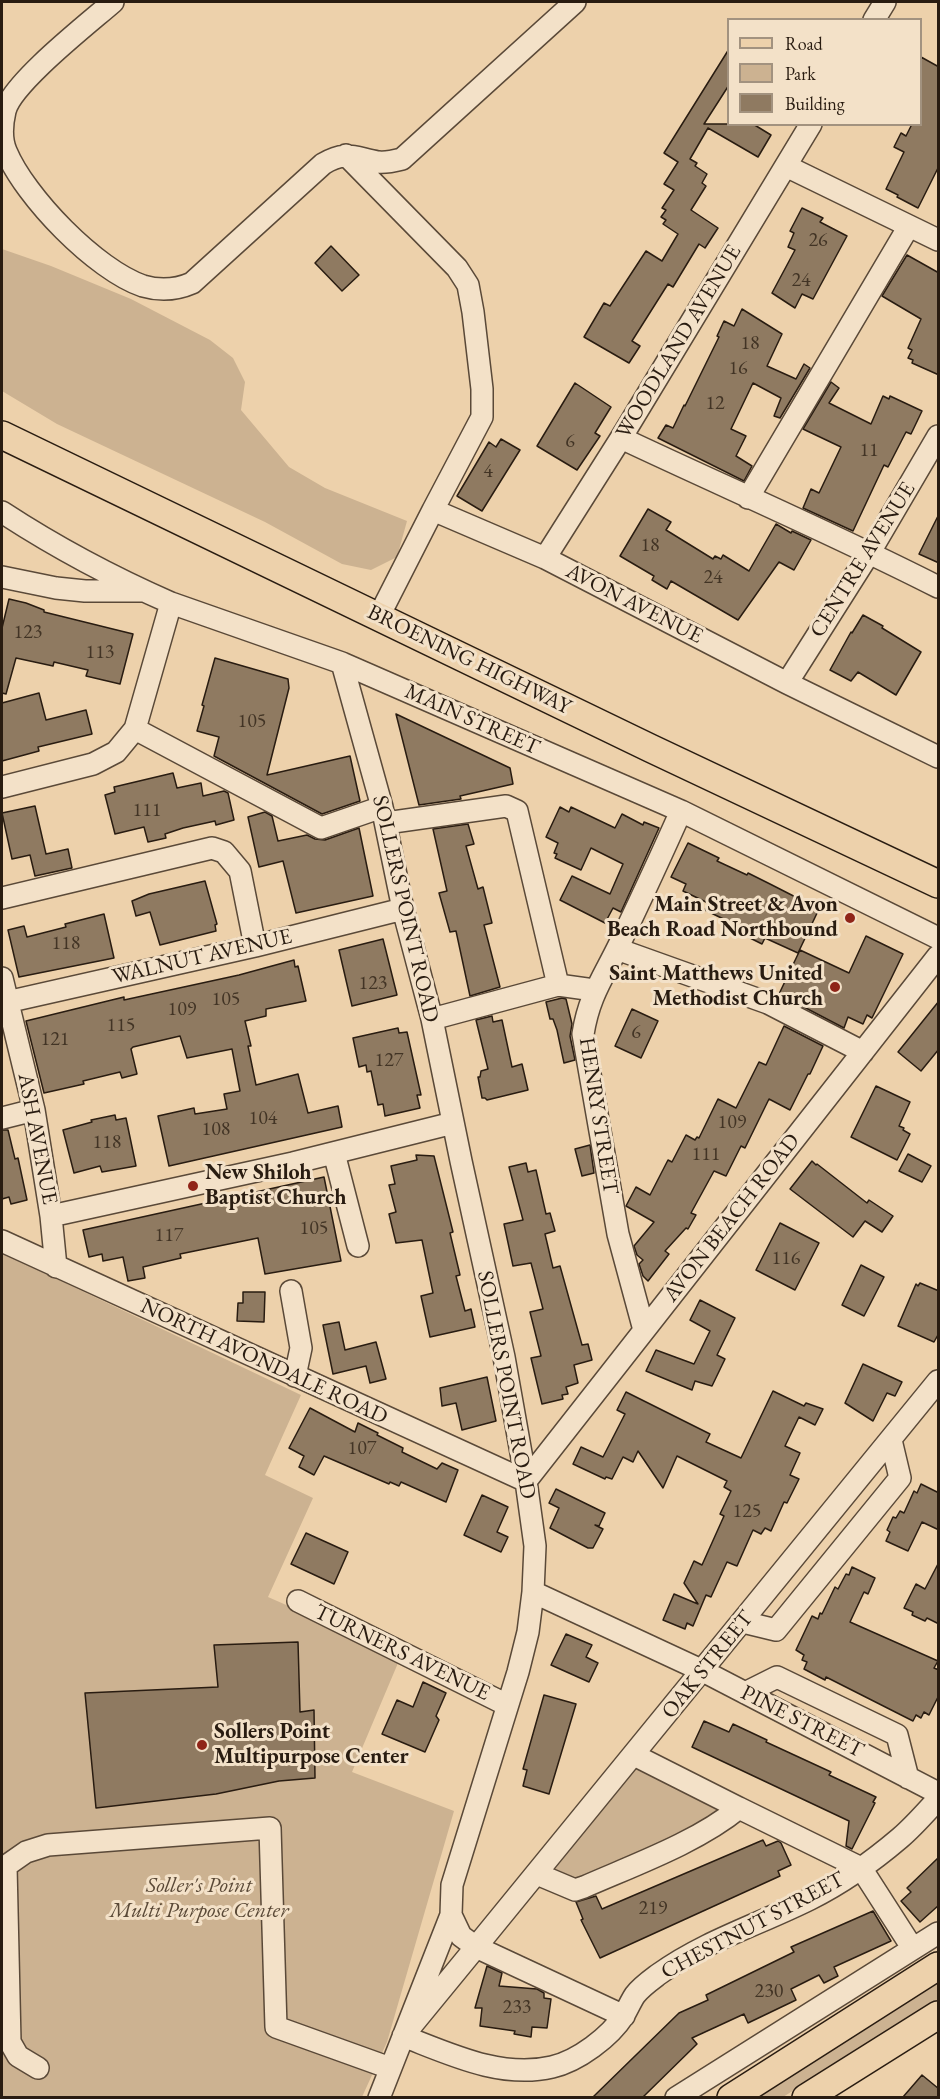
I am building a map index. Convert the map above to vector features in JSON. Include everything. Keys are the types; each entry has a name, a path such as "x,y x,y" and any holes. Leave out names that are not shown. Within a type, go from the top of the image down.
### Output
{"main road":[{"name":"BROENING HIGHWAY","path":"2,435 639,743 939,884"},
{"path":"731,2097 939,1966"},
{"path":"806,2097 939,2015"}],"street":[{"path":"113,2 21,86 5,109 2,133 5,149 28,187 56,221 101,263 143,286 158,289 181,288 192,283 323,164 335,157 346,155 380,162 402,159"},
{"path":"403,212 389,184 392,172 402,159 575,2"},
{"path":"875,18 885,2"},
{"name":"WOODLAND AVENUE","path":"545,558 621,438 810,126"},
{"path":"346,155 457,268 468,285 482,389 482,417 379,616"},
{"path":"786,166 939,240"},
{"path":"748,498 909,226"},
{"name":"CENTRE AVENUE","path":"787,683 870,552 939,436"},
{"path":"621,438 870,552 939,587"},
{"name":"AVON AVENUE","path":"433,510 545,558 787,683 939,756"},
{"name":"MAIN STREET","path":"2,512 23,526 144,591 171,603 342,663 681,811 939,938"},
{"path":"2,577 56,588 85,591 144,591"},
{"path":"2,787 93,764 116,752 135,729 171,603"},
{"name":"SOLLERS POINT ROAD","path":"342,663 384,815 403,909 432,1019 504,1357 535,1546 528,1632 452,1885 452,1915 379,2097"},
{"path":"135,729 321,828 384,815 506,806 518,811 558,986"},
{"name":"HENRY STREET","path":"644,1330 618,1234 583,1034 585,1018 594,990 617,949 681,811"},
{"path":"2,898 212,848 224,852 240,871 255,946"},
{"name":"WALNUT AVENUE","path":"4,1002 255,946 403,909"},
{"path":"617,949 768,1003 863,1052"},
{"name":"AVON BEACH ROAD","path":"526,1481 939,956"},
{"name":"ASH AVENUE","path":"2,978 4,1002 34,1110 51,1216 56,1267"},
{"path":"432,1019 558,986 594,990"},
{"path":"2,1118 34,1110"},
{"path":"51,1216 334,1153 453,1123"},
{"path":"334,1153 358,1246"},
{"name":"NORTH AVONDALE ROAD","path":"2,1241 526,1481"},
{"path":"291,1291 301,1348 295,1376"},
{"name":"OAK STREET","path":"403,2036 939,1381"},
{"path":"742,1622 776,1630 900,1478 891,1440"},
{"name":"PINE STREET","path":"533,1592 703,1671 939,1793"},
{"name":"TURNERS AVENUE","path":"298,1601 507,1705"},
{"path":"745,1693 777,1677 897,1735 908,1778"},
{"path":"634,1755 861,1868 913,1949"},
{"name":"CHESTNUT STREET","path":"403,2036 444,2052 504,2070 527,2072 555,2067 582,2053 609,2033 624,2016 636,1994 678,1961 705,1946 812,1898 861,1868 901,1838 939,1799"},
{"path":"537,1874 575,1890 700,1834 721,1823 739,1808"},
{"path":"38,2068 18,2056 10,2042 6,1866 26,1852 48,1845 270,1828 276,2027 390,2068"},
{"path":"452,1915 461,1936 476,1947 624,2016"},
{"path":"676,2097 939,1933"}],"green space":[{"path":"2,249 51,266 131,299 210,340 233,358 245,382 241,410 289,467 325,488 407,521 397,557 371,570 342,564 265,522 57,424 2,391"},
{"name":"Soller's Point Multi Purpose Center","path":"2,1253 301,1395 265,1475 313,1498 268,1597 334,1626 398,1663 352,1772 454,1811 387,2042 362,2097 2,2097"},
{"path":"639,1764 715,1800 718,1814 582,1881 562,1879 555,1869"},
{"path":"938,1982 938,2000 783,2097 754,2098"}],"building":[{"path":"727,52 727,88 704,124 756,126 771,135 758,157 708,128 690,159 697,163 695,166 707,174 702,183 706,186 691,210 718,228 705,248 699,244 673,287 668,284 632,341 640,346 629,363 584,337 604,303 610,306 646,251 662,261 678,234 663,224 666,220 661,217 666,210 662,208 674,190 664,184 678,162 664,153"},
{"path":"922,58 939,67 939,166 918,208 886,189 904,152 894,147 901,133 906,136 911,126 922,126"},
{"path":"802,208 823,218 820,222 847,236 813,299 802,294 795,308 772,293 795,250 788,247 794,233 790,231"},
{"path":"331,246 359,275 342,291 315,263"},
{"path":"907,255 939,273 939,375 912,363 913,360 908,358 912,350 908,348 921,319 882,296"},
{"path":"742,309 782,334 767,366 796,379 804,364 810,368 780,418 774,416 781,398 753,383 731,429 746,436 736,456 752,466 744,481 658,438 666,425 673,428 719,337 717,336 724,321 734,326"},
{"path":"831,382 839,388 829,403 871,424 883,396 889,399 890,396 922,411 911,434 906,432 888,467 884,465 853,531 803,508 811,489 819,493 841,447 803,429"},
{"path":"575,383 611,407 595,433 600,436 577,470 537,446"},
{"path":"501,439 520,450 482,511 457,496 489,442 496,447"},
{"path":"648,509 671,522 666,530 713,559 715,556 721,559 723,555 749,571 776,524 791,533 792,531 811,540 794,570 779,562 738,620 671,581 667,589 652,580 654,576 620,556"},
{"path":"939,514 939,563 919,554"},
{"path":"9,599 26,603 44,612 133,634 120,684 86,676 88,670 54,662 53,666 16,658 6,694 2,693 2,628"},
{"path":"863,615 921,652 896,695 858,672 851,681 830,670"},
{"path":"215,658 288,679 289,688 267,775 350,756 360,801 322,814 214,756 219,737 197,731"},
{"path":"39,693 46,720 86,710 92,734 38,747 39,751 2,761 2,703"},
{"path":"396,714 510,768 513,784 460,796 461,799 419,805"},
{"path":"173,773 177,788 201,783 203,796 224,791 228,793 234,820 216,825 215,821 183,828 165,834 166,838 148,842 144,827 115,834 105,795 115,792 114,787"},
{"path":"35,806 46,854 68,849 72,868 35,876 30,855 12,859 2,813"},
{"path":"560,807 569,812 571,807 615,828 622,814 643,825 644,822 659,828 621,912 613,908 605,923 560,900 572,876 610,894 623,864 591,848 581,870 555,858 557,854 554,853 558,843 546,837"},
{"path":"265,812 272,816 278,841 307,835 325,840 359,828 373,896 296,913 283,861 259,867 248,817"},
{"path":"468,824 474,844 466,846 478,889 483,887 492,923 484,925 500,987 470,996 456,931 450,932 439,893 447,891 433,829"},
{"path":"688,843 719,858 717,861 747,875 748,873 819,909 798,953 765,938 762,944 746,936 748,931 705,910 708,903 683,891 686,884 671,877"},
{"path":"205,881 217,924 215,925 216,931 160,945 150,912 136,916 132,901 149,894"},
{"path":"104,914 114,958 19,977 8,930 24,926 27,937"},
{"name":"Saint Matthews United Methodist Church","path":"866,936 903,954 872,1018 867,1015 863,1024 848,1017 844,1028 779,994 800,950 849,973"},
{"path":"383,939 397,995 352,1006 339,950"},
{"path":"294,960 295,967 298,966 306,1001 266,1009 266,1016 245,1021 256,1085 298,1074 308,1113 338,1106 342,1127 169,1166 158,1116 194,1108 195,1114 227,1109 224,1094 240,1091 232,1049 187,1058 180,1036 133,1047 131,1049 137,1074 122,1078 120,1072 83,1081 84,1084 44,1093 26,1021 124,997 124,1000 239,975"},
{"path":"566,999 572,1024 570,1036 575,1060 564,1063 557,1030 553,1019 550,1019 546,1002"},
{"path":"939,1001 939,1049 921,1071 898,1052"},
{"path":"632,1009 658,1021 641,1058 615,1046"},
{"path":"492,1016 493,1022 502,1020 512,1067 522,1064 528,1090 487,1100 482,1098 478,1077 481,1071 488,1069 476,1020"},
{"path":"784,1026 823,1046 810,1074 790,1110 769,1099 745,1148 741,1146 726,1176 714,1171 691,1213 696,1215 688,1229 686,1228 665,1251 669,1254 648,1281 643,1276 639,1264 643,1260 637,1255 634,1246 654,1222 626,1206 636,1187 650,1195 668,1160 672,1162 686,1135 695,1140 699,1138 718,1099 736,1108 759,1062 766,1065"},
{"path":"398,1028 399,1033 407,1032 421,1095 417,1095 420,1108 385,1116 383,1104 378,1105 371,1071 367,1072 366,1065 359,1067 353,1038"},
{"path":"876,1086 910,1102 899,1126 910,1134 897,1160 851,1137"},
{"path":"115,1115 116,1120 126,1118 136,1166 102,1172 100,1166 74,1173 63,1130 92,1122 91,1120"},
{"path":"2,1130 8,1130 15,1159 18,1158 27,1200 11,1204 9,1197 2,1199"},
{"path":"590,1145 594,1173 582,1176 575,1149"},
{"path":"908,1154 931,1166 922,1182 899,1171"},
{"path":"416,1155 434,1156 453,1232 450,1233 460,1275 456,1276 465,1311 471,1309 475,1327 430,1337 421,1296 433,1293 422,1240 396,1243 389,1214 396,1212 389,1185 395,1184 391,1166 417,1160"},
{"path":"812,1161 867,1203 869,1200 893,1216 882,1232 865,1221 853,1237 790,1189"},
{"path":"526,1163 528,1172 536,1170 546,1214 550,1213 555,1231 545,1234 553,1268 560,1266 582,1345 588,1344 592,1360 574,1365 578,1383 566,1387 568,1394 562,1395 563,1399 542,1404 531,1358 541,1356 530,1312 543,1309 531,1263 513,1266 504,1224 523,1220 509,1167"},
{"path":"324,1177 341,1261 265,1274 258,1238 180,1254 181,1258 143,1267 145,1278 128,1281 123,1257 103,1261 102,1254 89,1257 83,1230"},
{"path":"780,1223 819,1243 795,1290 756,1270"},
{"path":"861,1265 884,1277 864,1316 842,1305"},
{"path":"920,1283 939,1291 939,1333 934,1342 898,1326 916,1284 918,1286"},
{"path":"243,1292 265,1292 264,1322 237,1321 238,1303 243,1303"},
{"path":"700,1300 735,1318 717,1355 725,1359 712,1386 695,1381 692,1390 646,1371 656,1350 694,1364 710,1331 690,1320"},
{"path":"339,1322 345,1350 376,1342 386,1379 370,1383 366,1366 333,1374 323,1325"},
{"path":"863,1364 902,1382 895,1396 887,1393 873,1421 845,1403"},
{"path":"487,1377 496,1421 462,1430 456,1403 442,1406 440,1388"},
{"path":"773,1391 804,1406 806,1403 823,1409 815,1425 799,1417 785,1446 800,1453 790,1475 799,1479 787,1503 784,1502 771,1531 765,1528 761,1534 753,1530 737,1566 727,1562 711,1597 706,1595 693,1626 687,1623 685,1629 663,1620 674,1594 698,1604 684,1583 694,1561 702,1565 724,1516 720,1514 731,1491 724,1487 727,1481 677,1456 663,1488 638,1451 633,1462 623,1457 612,1479 606,1477 605,1479 573,1464 581,1447 603,1457 625,1414 617,1410 626,1392 710,1434 706,1442 741,1458"},
{"path":"310,1408 355,1432 358,1423 403,1448 402,1452 437,1469 442,1463 458,1470 446,1502 401,1482 399,1486 390,1482 389,1484 324,1456 314,1475 299,1467 304,1456 289,1448"},
{"path":"921,1484 939,1493 939,1530 922,1522 908,1551 886,1541 890,1532 887,1530 893,1517 896,1518 900,1511 904,1513 914,1491 917,1493"},
{"path":"556,1489 605,1513 599,1526 595,1525 603,1529 593,1548 588,1548 550,1528 559,1508 549,1503"},
{"path":"482,1495 508,1507 497,1532 508,1537 501,1552 464,1535"},
{"path":"306,1533 348,1552 334,1584 291,1564"},
{"path":"939,1562 939,1624 927,1618 925,1621 904,1608 916,1584 925,1589"},
{"path":"852,1567 875,1578 868,1594 864,1592 850,1622 938,1661 934,1668 939,1670 939,1695 929,1715 924,1712 921,1718 916,1715 913,1721 826,1677 825,1680 804,1669 807,1662 802,1660 804,1655 796,1650 812,1616 818,1619 835,1587 838,1589"},
{"path":"566,1634 592,1645 586,1657 598,1663 589,1682 551,1665"},
{"name":"Sollers Point Multipurpose Center","path":"298,1642 300,1712 314,1710 315,1778 279,1781 216,1794 96,1808 85,1693 218,1687 214,1645"},
{"path":"423,1682 446,1693 436,1716 439,1720 425,1752 382,1734 397,1700 413,1707"},
{"path":"544,1695 576,1704 549,1794 523,1786 527,1770 523,1769"},
{"path":"704,1721 729,1732 733,1724 831,1772 829,1775 876,1797 852,1849 846,1846 849,1821 692,1747"},
{"path":"763,1840 766,1846 778,1841 781,1843 791,1865 778,1871 780,1876 600,1958 581,1920 583,1919 576,1902 596,1896 602,1909"},
{"path":"939,1857 939,1905 920,1922 901,1901 911,1892 907,1888"},
{"path":"873,1911 891,1941 834,1967 838,1976 824,1983 819,1975 791,1989 796,2000 748,2023 744,2014 692,2038 697,2044 643,2097 593,2097 679,2013 708,2000 706,1995 794,1952 791,1947"},
{"path":"487,1966 502,1973 499,1986 537,1989 544,1993 544,1998 551,1999 547,2028 532,2027 531,2037 514,2034 515,2031 480,2026 482,2008 475,2008"},
{"path":"922,2075 939,2089 939,2097 903,2097"}],"place":[{"name":"Main Street & Avon Beach Road Northbound","path":"850,918"},
{"name":"Saint Matthews United Methodist Church","path":"835,987"},
{"name":"New Shiloh Baptist Church","path":"193,1186"},
{"name":"Sollers Point Multipurpose Center","path":"202,1745"}]}
